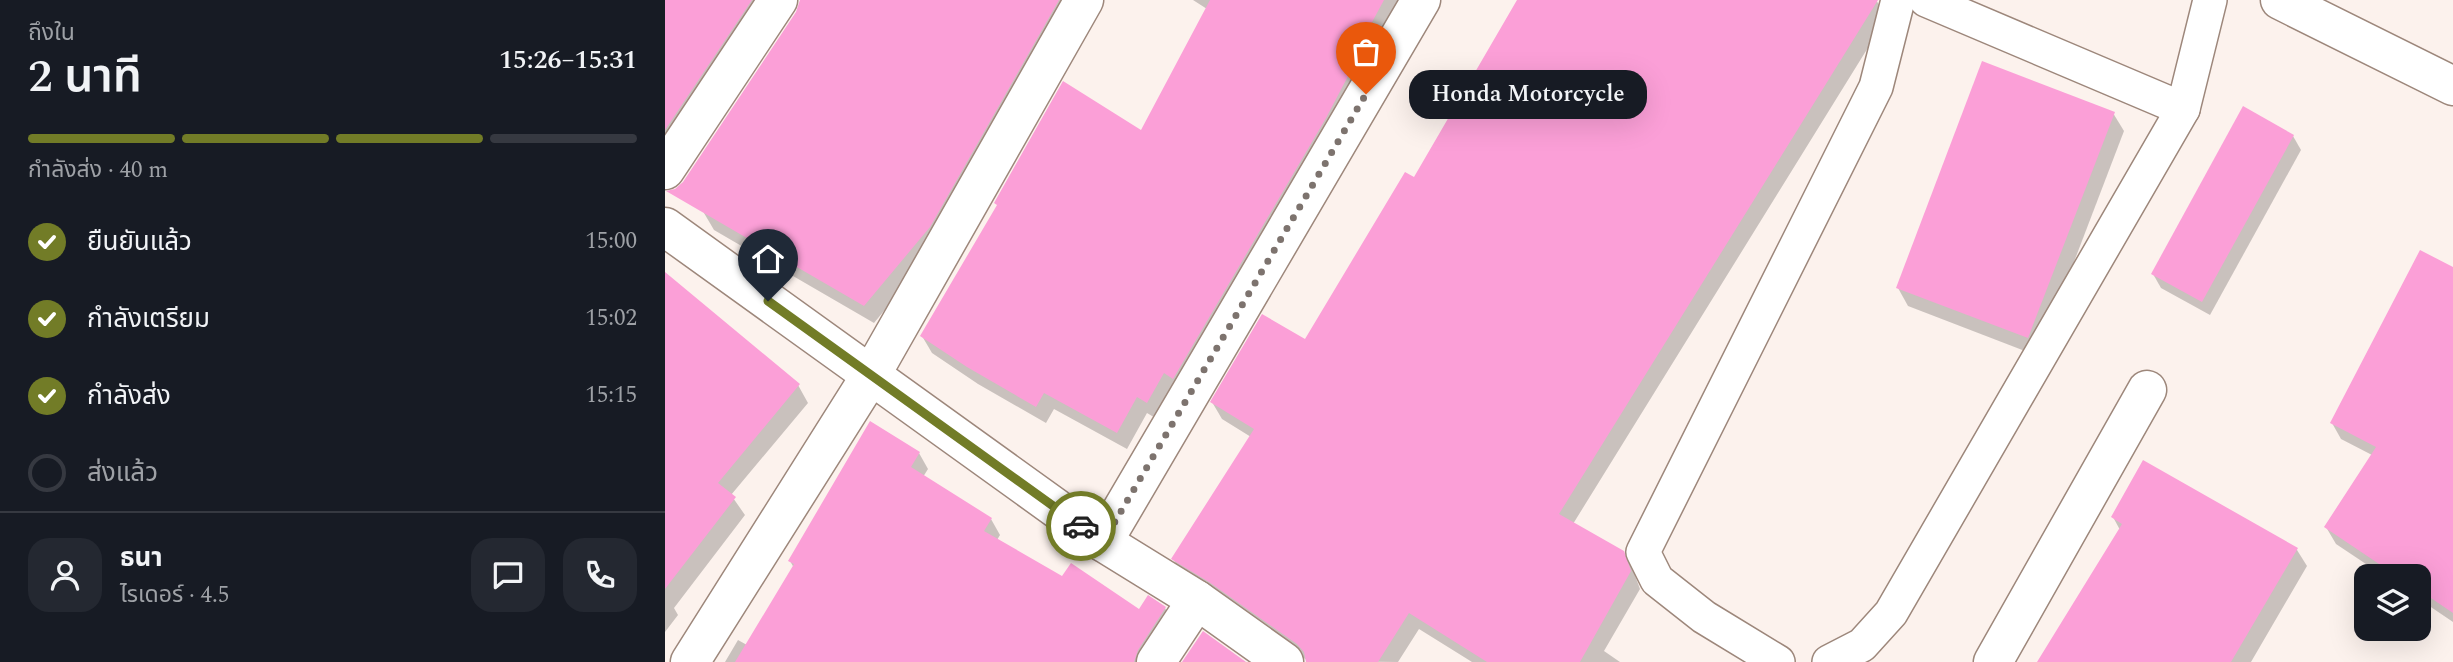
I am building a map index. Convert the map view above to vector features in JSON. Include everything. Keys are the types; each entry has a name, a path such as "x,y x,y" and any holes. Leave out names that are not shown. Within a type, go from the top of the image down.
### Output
{"street":[{"path":"665,170 778,0"},
{"path":"690,662 871,375 1084,0"},
{"path":"1103,542 1421,0"},
{"path":"2280,0 2453,86"},
{"path":"665,227 1103,542 1197,600 1284,662"},
{"path":"1993,662 2147,390"},
{"path":"1156,662 1197,600"}],"lane":[{"path":"1778,662 1704,617 1657,580 1643,552 1876,87 1898,0"},
{"path":"1926,0 2183,109"},
{"path":"1829,662 1861,645 1891,614 2183,109 2210,0"}],"building":[{"path":"665,0 752,0 665,130"},
{"path":"800,0 1059,0 930,227 864,306 666,191 675,189 683,182 796,12"},
{"path":"1210,0 1384,0 1371,24 1375,25 1326,118 1173,379 1164,373 1147,403 1137,397 1117,433 1044,393 1036,407 920,336 997,205 994,203 1063,81 1141,130"},
{"path":"1517,0 1878,0 1559,514 1624,551 1631,571 1580,662 1487,662 1409,613 1378,662 1306,662 1304,652 1297,644 1209,582 1171,559 1254,429 1210,402 1262,314 1305,339 1405,172 1414,177"},
{"path":"1982,61 2115,112 2028,338 1896,288"},
{"path":"2243,106 2294,135 2202,302 2151,274"},
{"path":"2420,250 2453,267 2453,613 2431,598 2431,564 2379,564 2324,527 2376,447 2330,423"},
{"path":"665,272 800,384 718,483 736,497 665,589"},
{"path":"870,421 920,452 911,467 992,518 984,531 1062,576 1071,563 1139,609 1148,595 1166,607 1138,650 1134,662 735,662 794,564 788,561"},
{"path":"2143,460 2298,548 2231,662 2037,662 2122,524 2111,517"},
{"path":"1203,631 1246,662 1182,662"}],"way so far":[{"path":"1081,526 1103,542 1366,94"}],"place":[{"name":"Honda Motorcycle","path":"1366,94"}],"route":[{"path":"768,301 1081,526"}]}
